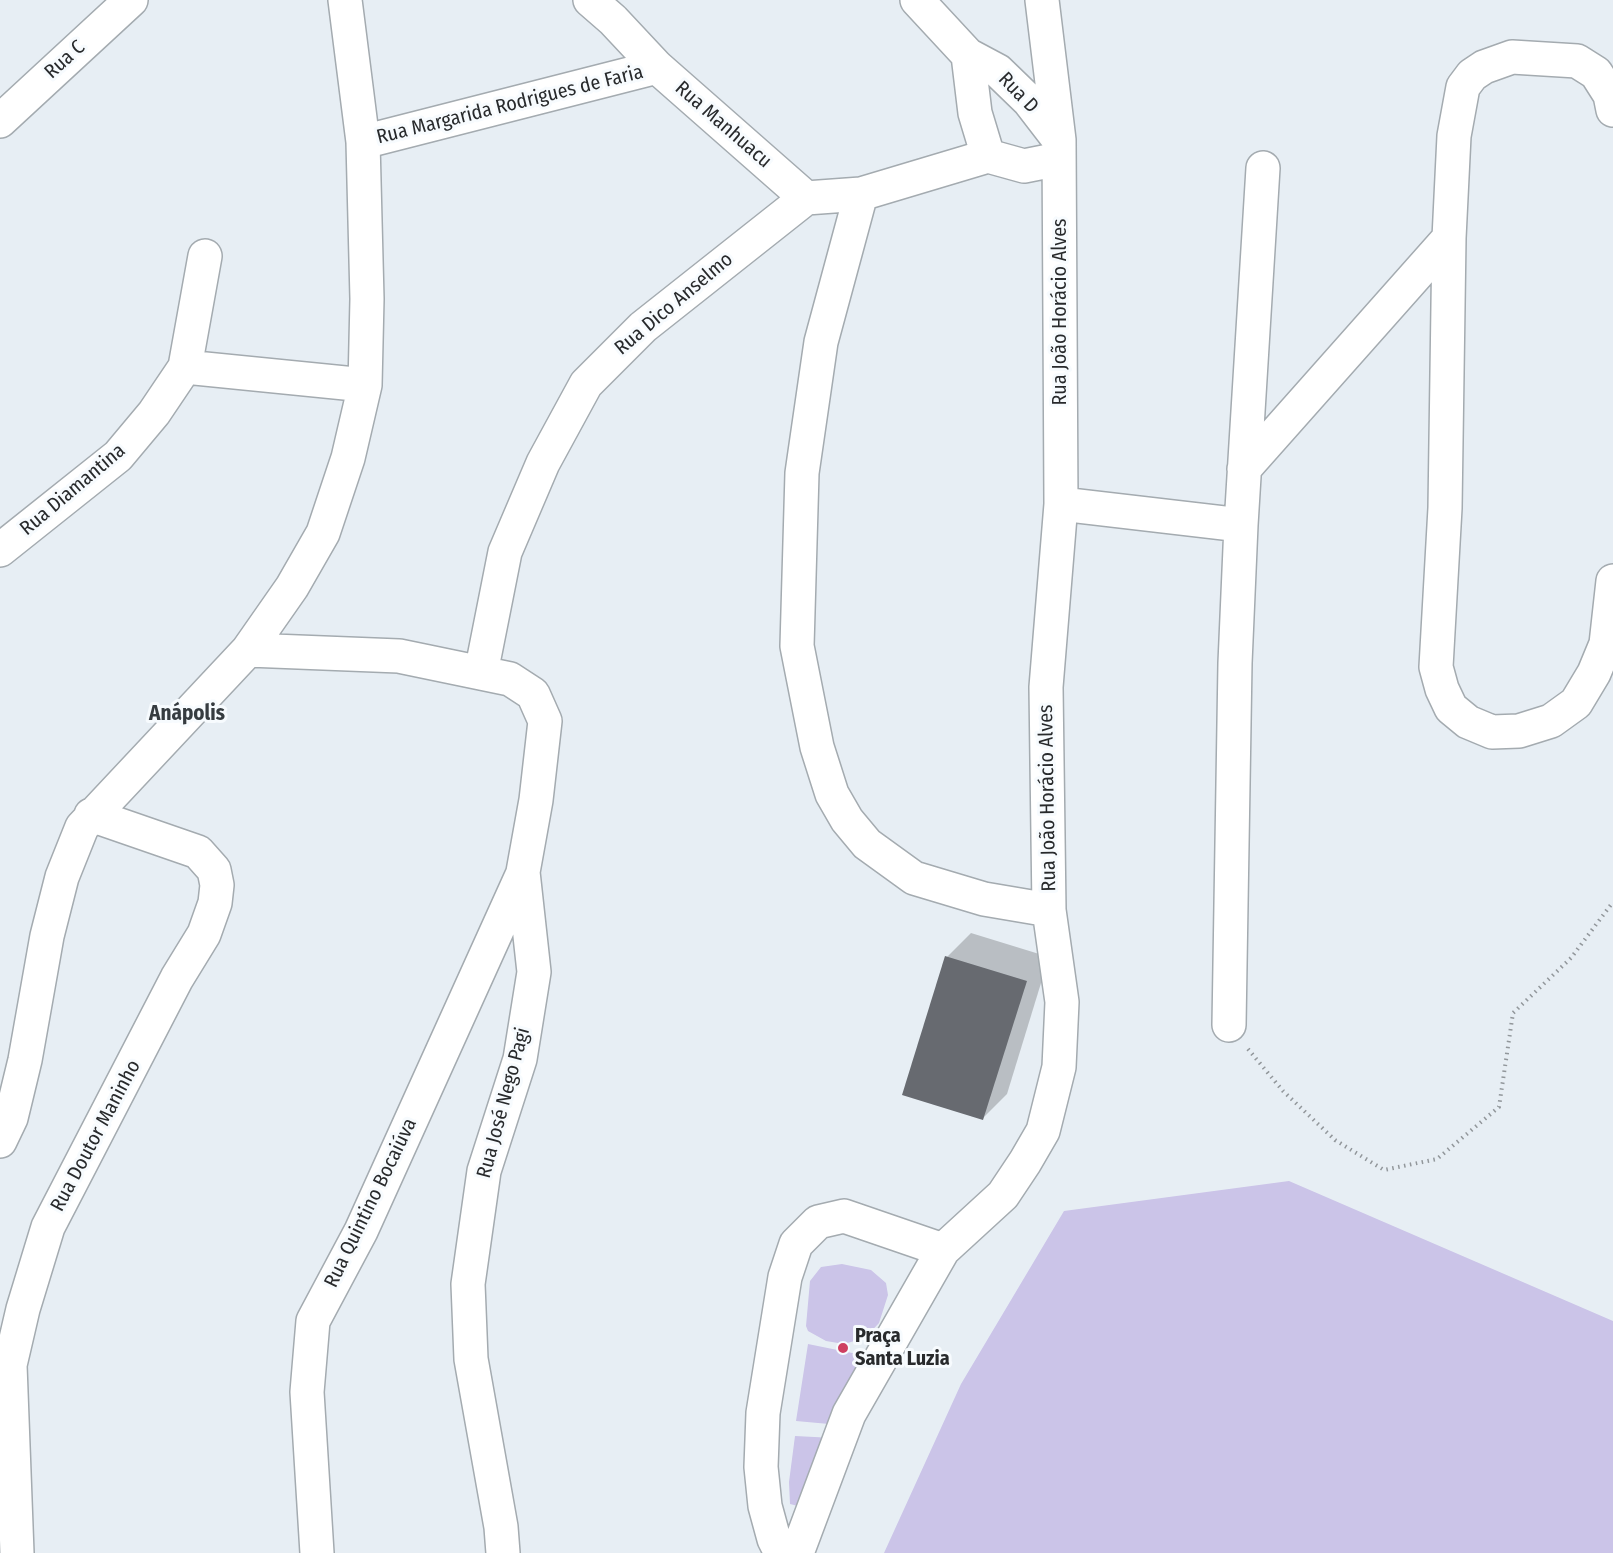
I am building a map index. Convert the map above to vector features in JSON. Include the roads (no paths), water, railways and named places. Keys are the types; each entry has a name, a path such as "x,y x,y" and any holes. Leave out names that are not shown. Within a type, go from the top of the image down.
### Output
{"street":[{"name":"Rua C","path":"0,121 131,0"},
{"path":"0,1141 11,1118 46,936 62,877 82,827 248,650 292,587 323,533 348,458 365,385 367,299 363,142 345,0"},
{"name":"Rua Manhuacu","path":"590,0 613,20 657,67 806,198"},
{"name":"Rua D","path":"917,0 968,55 998,71 1029,101 1059,149"},
{"name":"Rua João Horácio Alves","path":"861,194 821,342 802,473 797,646 817,747 832,794 847,820 867,844 914,878 984,899 1049,910 1046,687 1061,504 1059,149 1042,0"},
{"name":"Rua D","path":"968,55 975,113 988,156"},
{"path":"1613,110 1610,95 1596,73 1577,61 1512,57 1484,67 1472,75 1463,87 1454,136 1449,238 1445,508 1436,667 1442,689 1451,708 1468,722 1492,732 1519,730 1551,721 1575,703 1594,673 1606,644 1613,581"},
{"name":"Rua Margarida Rodrigues de Faria","path":"363,142 657,67"},
{"path":"806,198 861,194 988,156 1024,166 1059,149"},
{"path":"1229,1025 1235,675 1244,469 1263,168"},
{"name":"Rua Dico Anselmo","path":"481,673 505,552 543,463 586,384 643,327 806,198"},
{"path":"1244,469 1449,238"},
{"name":"Rua Diamantina","path":"0,550 118,456 154,413 185,367 205,256"},
{"path":"185,367 365,385"},
{"path":"1061,504 1241,525"},
{"name":"Rua José Nego Pagi","path":"248,650 399,656 481,673 510,680 533,694 545,721 538,789 523,872 534,972 520,1059 484,1171 468,1284 471,1359 501,1527 503,1553"},
{"name":"Rua Doutor Maninho","path":"17,1553 10,1365 23,1309 48,1227 177,978 204,934 215,903 218,885 214,870 198,852 91,815"},
{"name":"Rua Quintino Bocaiúva","path":"316,1553 307,1392 314,1321 361,1231 523,872"},
{"path":"796,1553 849,1414 943,1250 1003,1195 1043,1131 1059,1066 1062,1002 1049,910"},
{"path":"781,1553 774,1539 765,1506 761,1467 763,1413 785,1277 796,1244 818,1222 844,1216 943,1250"}],"place":[{"name":"Praça Santa Luzia","path":"843,1348"}],"district":[{"name":"Anápolis","path":"187,714"}]}
